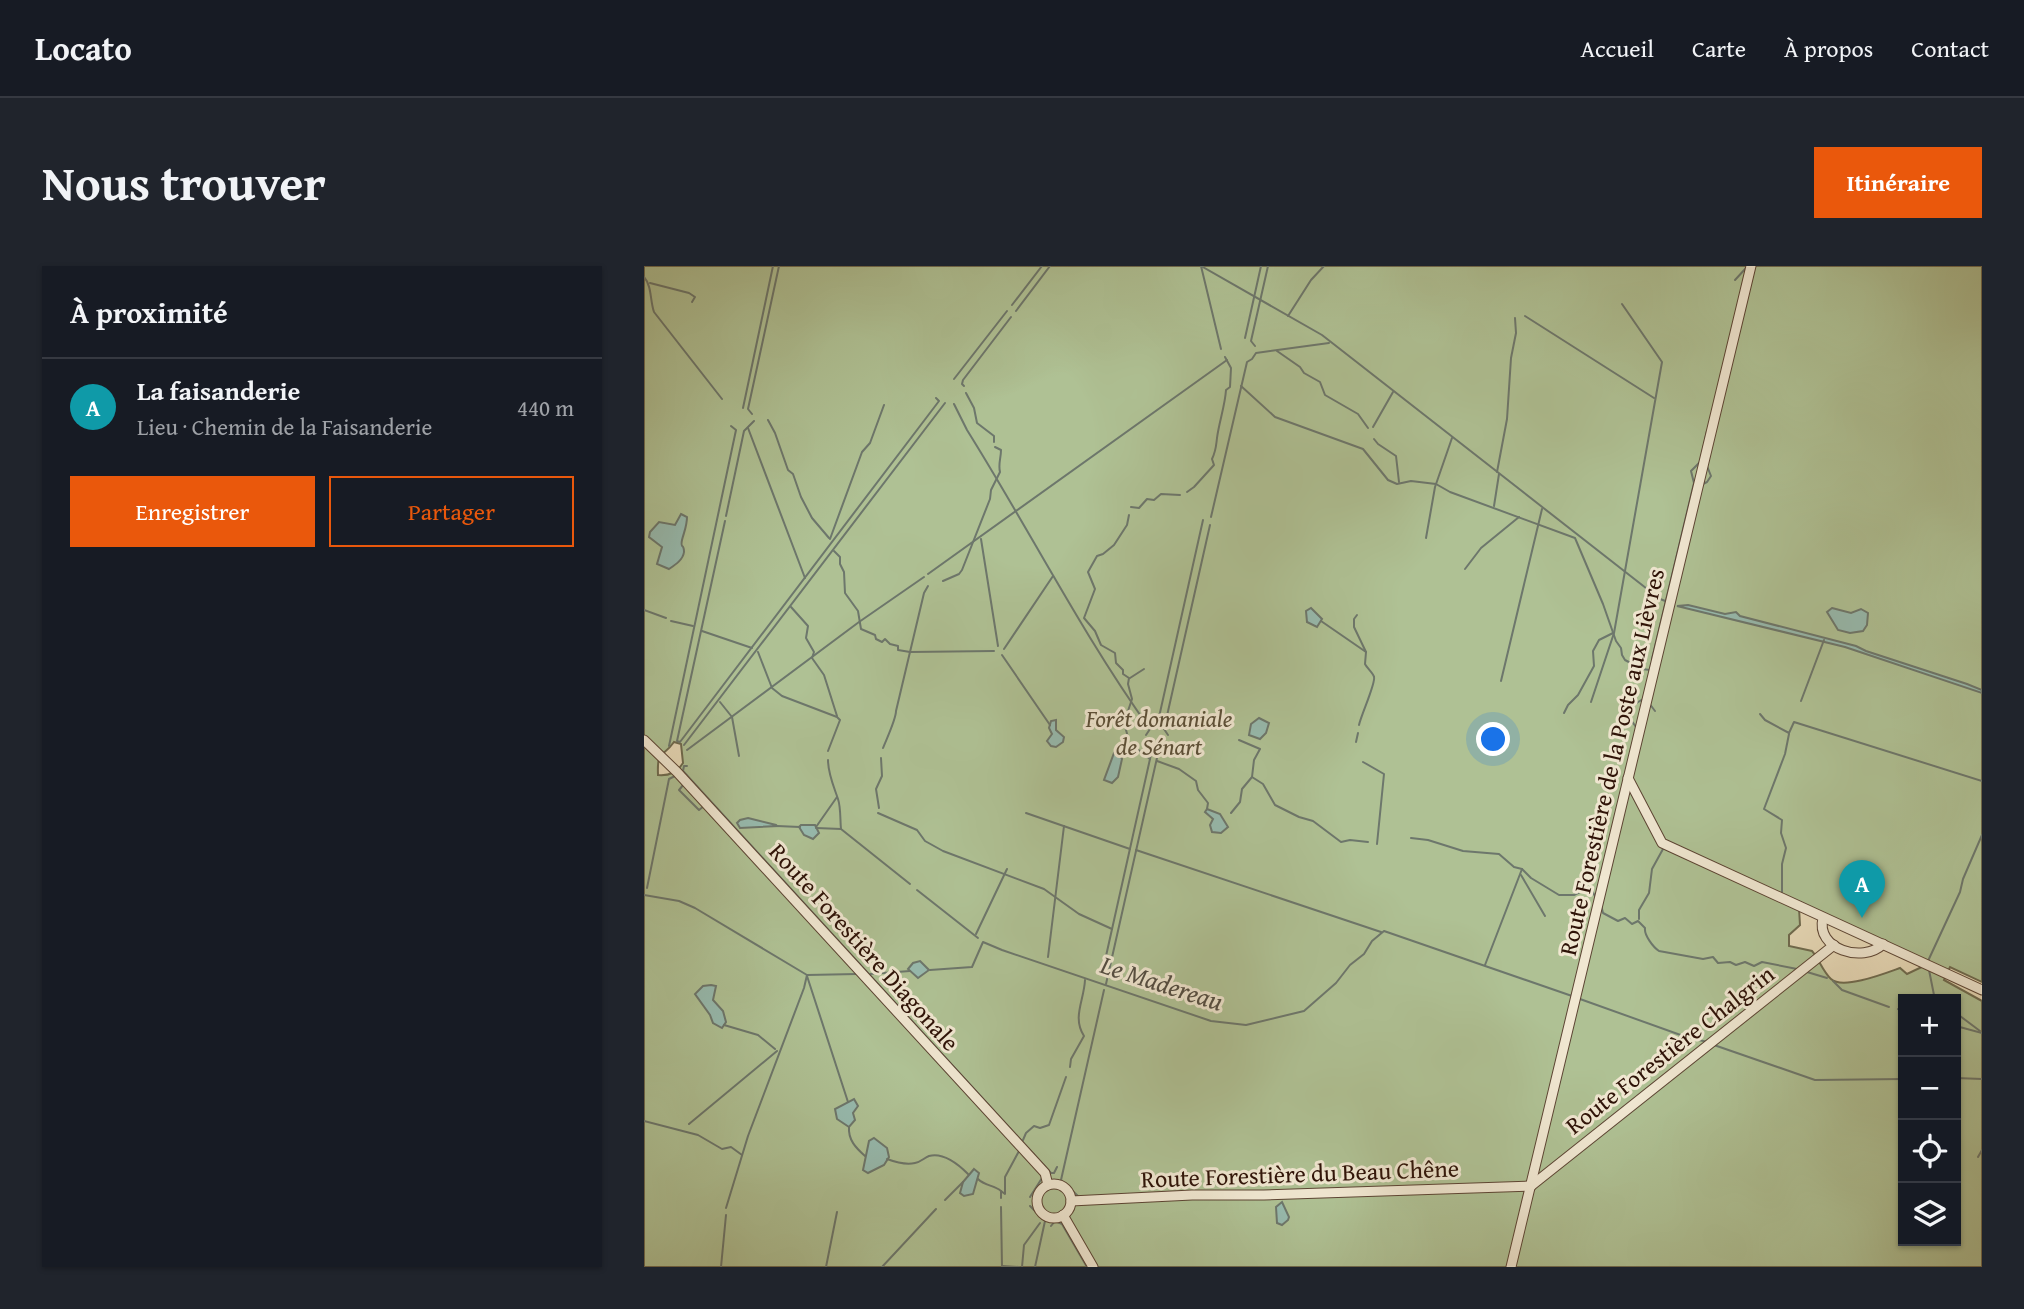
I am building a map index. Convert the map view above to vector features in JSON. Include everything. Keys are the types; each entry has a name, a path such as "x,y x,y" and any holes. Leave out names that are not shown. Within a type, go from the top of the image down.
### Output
{"street":[{"name":"Route Forestière de la Poste aux Lièvres","path":"1511,1267 1751,266"},
{"name":"Route Forestière Diagonale","path":"644,740 686,781 1045,1173 1048,1185"},
{"path":"1628,778 1662,843 1982,990"},
{"path":"1823,918 1823,930 1834,945 1844,951 1859,954 1871,952 1883,944"},
{"name":"Route Forestière Chalgrin","path":"1531,1186 1834,945"},
{"path":"1057,1184 1066,1190 1071,1201 1067,1212 1056,1218 1048,1217 1038,1207 1039,1193 1048,1185 1057,1184"},
{"name":"Route Forestière du Beau Chêne","path":"1071,1201 1531,1186"},
{"path":"1063,1215 1093,1267"}],"green space":[{"name":"Forêt domaniale de Sénart","path":"644,266 1982,266 1982,982 1950,967 1944,980 1982,1001 1982,1267 644,1267","holes":["674,742 681,744 683,763 673,773 658,775 659,758","1799,908 1926,965 1907,974 1900,968 1865,980 1837,982 1828,976 1812,951 1789,946 1789,935 1800,925"]}],"water":[{"path":"681,514 687,517 682,543 684,552 680,560 669,569 657,564 662,547 649,537 650,532 659,522 675,525"},
{"path":"1688,605 1725,614 1736,612 1740,616 1856,646 1967,684 1982,690 1982,693 1845,647 1677,606"},
{"path":"1311,608 1322,619 1317,627 1307,622 1306,611"},
{"path":"1832,608 1851,613 1861,609 1868,613 1867,625 1863,631 1850,633 1838,630 1827,612"},
{"path":"1259,718 1269,723 1266,733 1260,739 1249,735 1251,724"},
{"path":"1056,720 1056,730 1064,737 1063,742 1056,747 1047,741 1052,734 1049,728 1051,721"},
{"path":"1114,753 1122,759 1118,777 1112,783 1104,780"},
{"path":"1207,809 1220,814 1228,827 1221,833 1212,832 1210,825 1213,819 1205,812"},
{"path":"748,818 777,826 740,828 737,823"},
{"path":"815,825 819,833 813,839 804,835 799,827"},
{"path":"920,961 929,970 918,978 908,969 913,963"},
{"path":"703,986 716,986 713,1000 723,1011 726,1022 722,1028 713,1023 695,994"},
{"path":"854,1099 858,1106 853,1113 855,1120 849,1127 837,1119 835,1109"},
{"path":"874,1138 887,1148 889,1157 884,1165 868,1173 863,1170 869,1141"},
{"path":"974,1169 979,1173 973,1194 964,1196 960,1193 963,1182"},
{"path":"1282,1202 1289,1217 1282,1225 1277,1223 1276,1207"}],"waterway":[{"path":"743,408 773,266"},
{"path":"752,414 748,409 779,266"},
{"path":"1012,305 1042,266"},
{"path":"1016,311 1050,266"},
{"path":"1201,266 1322,335 1660,599 1668,602"},
{"path":"1201,266 1221,349"},
{"path":"1245,338 1261,266"},
{"path":"1255,346 1251,341 1268,266"},
{"path":"1288,316 1311,280 1324,266"},
{"path":"1735,280 1746,268"},
{"path":"644,277 654,312 722,399"},
{"path":"650,283 689,293 695,297 692,302"},
{"path":"1591,702 1614,633 1662,362 1622,304"},
{"path":"954,379 1007,311"},
{"path":"1525,316 1654,398"},
{"path":"964,386 963,380 1011,317"},
{"path":"1497,472 1507,419 1511,358 1516,333 1515,318"},
{"path":"1211,517 1247,362 1256,353 1329,343"},
{"path":"1277,351 1320,382 1325,395 1358,414 1368,428"},
{"path":"1187,492 1214,465 1212,459 1226,390 1230,387 1231,368 1225,357"},
{"path":"928,574 1227,360"},
{"path":"1241,386 1275,417 1363,449 1388,480 1397,484 1411,481 1436,484 1450,492 1575,538 1622,655 1625,660 1650,670"},
{"path":"1373,427 1393,392"},
{"path":"966,393 974,408 977,423 994,436 994,442"},
{"path":"725,521 677,741 680,742 939,401 936,398"},
{"path":"684,745 945,403"},
{"path":"954,404 1079,619 1150,729 1146,735"},
{"path":"830,539 862,452 870,443 884,405"},
{"path":"768,420 801,497 812,518 829,538"},
{"path":"726,516 744,431 754,421"},
{"path":"669,746 736,430 731,426"},
{"path":"748,428 805,578"},
{"path":"1652,659 1694,483 1691,471 1700,462 1707,431"},
{"path":"1426,538 1435,487 1452,438"},
{"path":"1374,439 1396,456 1399,482"},
{"path":"943,581 962,570 990,499 991,490 1000,472 1001,450 995,447"},
{"path":"1703,484 1711,476 1707,466"},
{"path":"1494,506 1499,474"},
{"path":"1131,507 1139,508 1147,499 1154,500 1161,494 1180,495"},
{"path":"1501,681 1542,509"},
{"path":"1128,737 1124,723 1132,699 1129,678 1116,663 1115,653 1101,645 1095,631 1084,618 1095,589 1088,572 1097,556 1114,545 1127,525 1129,515"},
{"path":"1465,569 1481,548 1519,517"},
{"path":"1150,729 1157,726 1203,520"},
{"path":"1168,735 1164,729 1210,525"},
{"path":"981,539 998,646"},
{"path":"834,551 840,557 845,593 858,611 861,629 875,635 876,639 882,642 885,639 898,646 898,650 910,652 994,651"},
{"path":"1004,649 1053,576"},
{"path":"687,750 924,577"},
{"path":"883,748 895,719 924,593 928,586"},
{"path":"791,607 808,626 806,638 814,652 812,658 824,675 837,716"},
{"path":"644,610 666,618"},
{"path":"1357,615 1354,627 1366,652"},
{"path":"671,621 693,626"},
{"path":"1321,621 1366,652 1365,664 1374,680 1359,725"},
{"path":"702,631 752,648"},
{"path":"1564,713 1578,695 1594,666 1593,651 1599,640 1613,633"},
{"path":"1801,701 1824,640"},
{"path":"758,652 772,688 782,696 840,720 828,751"},
{"path":"1002,655 1050,725"},
{"path":"1130,678 1144,669"},
{"path":"1630,712 1635,704 1643,699"},
{"path":"720,702 732,717 739,756"},
{"path":"1649,703 1655,711"},
{"path":"1760,714 1765,720 1789,733 1794,722 1982,781"},
{"path":"1631,720 1636,727"},
{"path":"1356,742 1358,733"},
{"path":"1782,892 1782,864 1786,848 1781,833 1782,820 1764,809 1785,754 1789,734"},
{"path":"1239,740 1260,749 1254,760 1252,777"},
{"path":"1102,974 1152,750 1145,743"},
{"path":"1132,745 1150,759"},
{"path":"1106,984 1159,749"},
{"path":"879,808 876,789 882,776 881,758"},
{"path":"828,760 839,803 841,829 910,884"},
{"path":"1157,761 1179,769 1196,781 1198,790 1208,803 1207,809"},
{"path":"1363,762 1384,774 1377,844"},
{"name":"Le Madereau","path":"687,766 684,766 683,771 1051,1173 1054,1173 1057,1167"},
{"path":"647,888 669,779 675,776"},
{"path":"1231,813 1240,802 1242,789 1252,777 1263,784 1275,805 1313,821 1341,842 1368,842"},
{"path":"684,784 679,790 699,810 704,806"},
{"path":"816,827 837,797"},
{"path":"878,813 917,830 925,841 943,851 1044,889 1079,914 1112,929"},
{"path":"1026,813 1130,849"},
{"path":"777,826 800,827"},
{"path":"1048,957 1064,826"},
{"path":"816,828 841,829"},
{"path":"1928,961 1960,892 1982,835"},
{"path":"1411,838 1428,840 1463,851 1499,854 1514,867 1522,869 1531,878 1559,895 1574,895 1590,887 1596,898"},
{"path":"1639,919 1639,910 1649,893 1652,869 1663,849"},
{"path":"1136,850 1381,932"},
{"path":"976,934 1007,869"},
{"path":"1485,965 1522,869"},
{"path":"1521,875 1545,916"},
{"path":"917,890 978,938"},
{"name":"Le Madereau","path":"644,895 679,901 695,908 807,975 857,974"},
{"path":"1601,905 1603,913 1618,921 1625,918 1632,924 1638,921 1645,928 1649,941 1659,951 1703,959 1713,957 1718,963 1730,962 1736,965 1745,962 1754,966 1762,962 1797,969"},
{"name":"Le Madereau","path":"930,970 972,967 983,942 1211,1021 1246,1025 1304,1011 1336,983 1384,931 1572,996"},
{"path":"1929,970 1934,994"},
{"name":"Le Madereau","path":"870,974 910,971"},
{"path":"1807,972 1827,978"},
{"path":"726,1208 748,1136 807,975"},
{"path":"807,976 848,1102"},
{"path":"1070,1067 1071,1059 1084,1036 1079,1015 1085,980"},
{"path":"1833,981 1842,990 1889,1007"},
{"path":"1079,1197 1061,1180 1104,990"},
{"name":"Le Madereau","path":"1580,999 1689,1038 1708,1042"},
{"path":"1961,1017 1980,1031"},
{"path":"724,1025 758,1035 775,1049"},
{"path":"1961,1027 1982,1033"},
{"name":"Le Madereau","path":"1714,1045 1815,1080 1898,1079"},
{"path":"689,1124 777,1051"},
{"path":"1023,1140 1034,1126 1040,1128 1049,1125 1066,1077"},
{"name":"Le Madereau","path":"1961,1078 1982,1079"},
{"path":"644,1121 698,1135 722,1149 731,1147 742,1155"},
{"path":"849,1127 851,1140 865,1156"},
{"path":"1978,1157 1982,1150"},
{"path":"1001,1191 1005,1194 1005,1177 1019,1151"},
{"path":"887,1159 912,1164 935,1155 956,1163 968,1174"},
{"path":"1030,1197 1042,1178"},
{"path":"978,1179 1001,1191 1001,1198"},
{"path":"945,1200 963,1182"},
{"path":"1030,1206 1045,1221 1035,1267"},
{"path":"1001,1207 1002,1267"},
{"path":"882,1267 936,1209"},
{"path":"826,1267 837,1212"},
{"path":"721,1267 726,1215"},
{"path":"1051,1226 1055,1221 1062,1224 1087,1267"},
{"path":"1022,1267 1024,1245 1040,1223"},
{"path":"1002,1266 1019,1267"}],"place":[{"name":"La faisanderie","path":"1862,918"}]}
